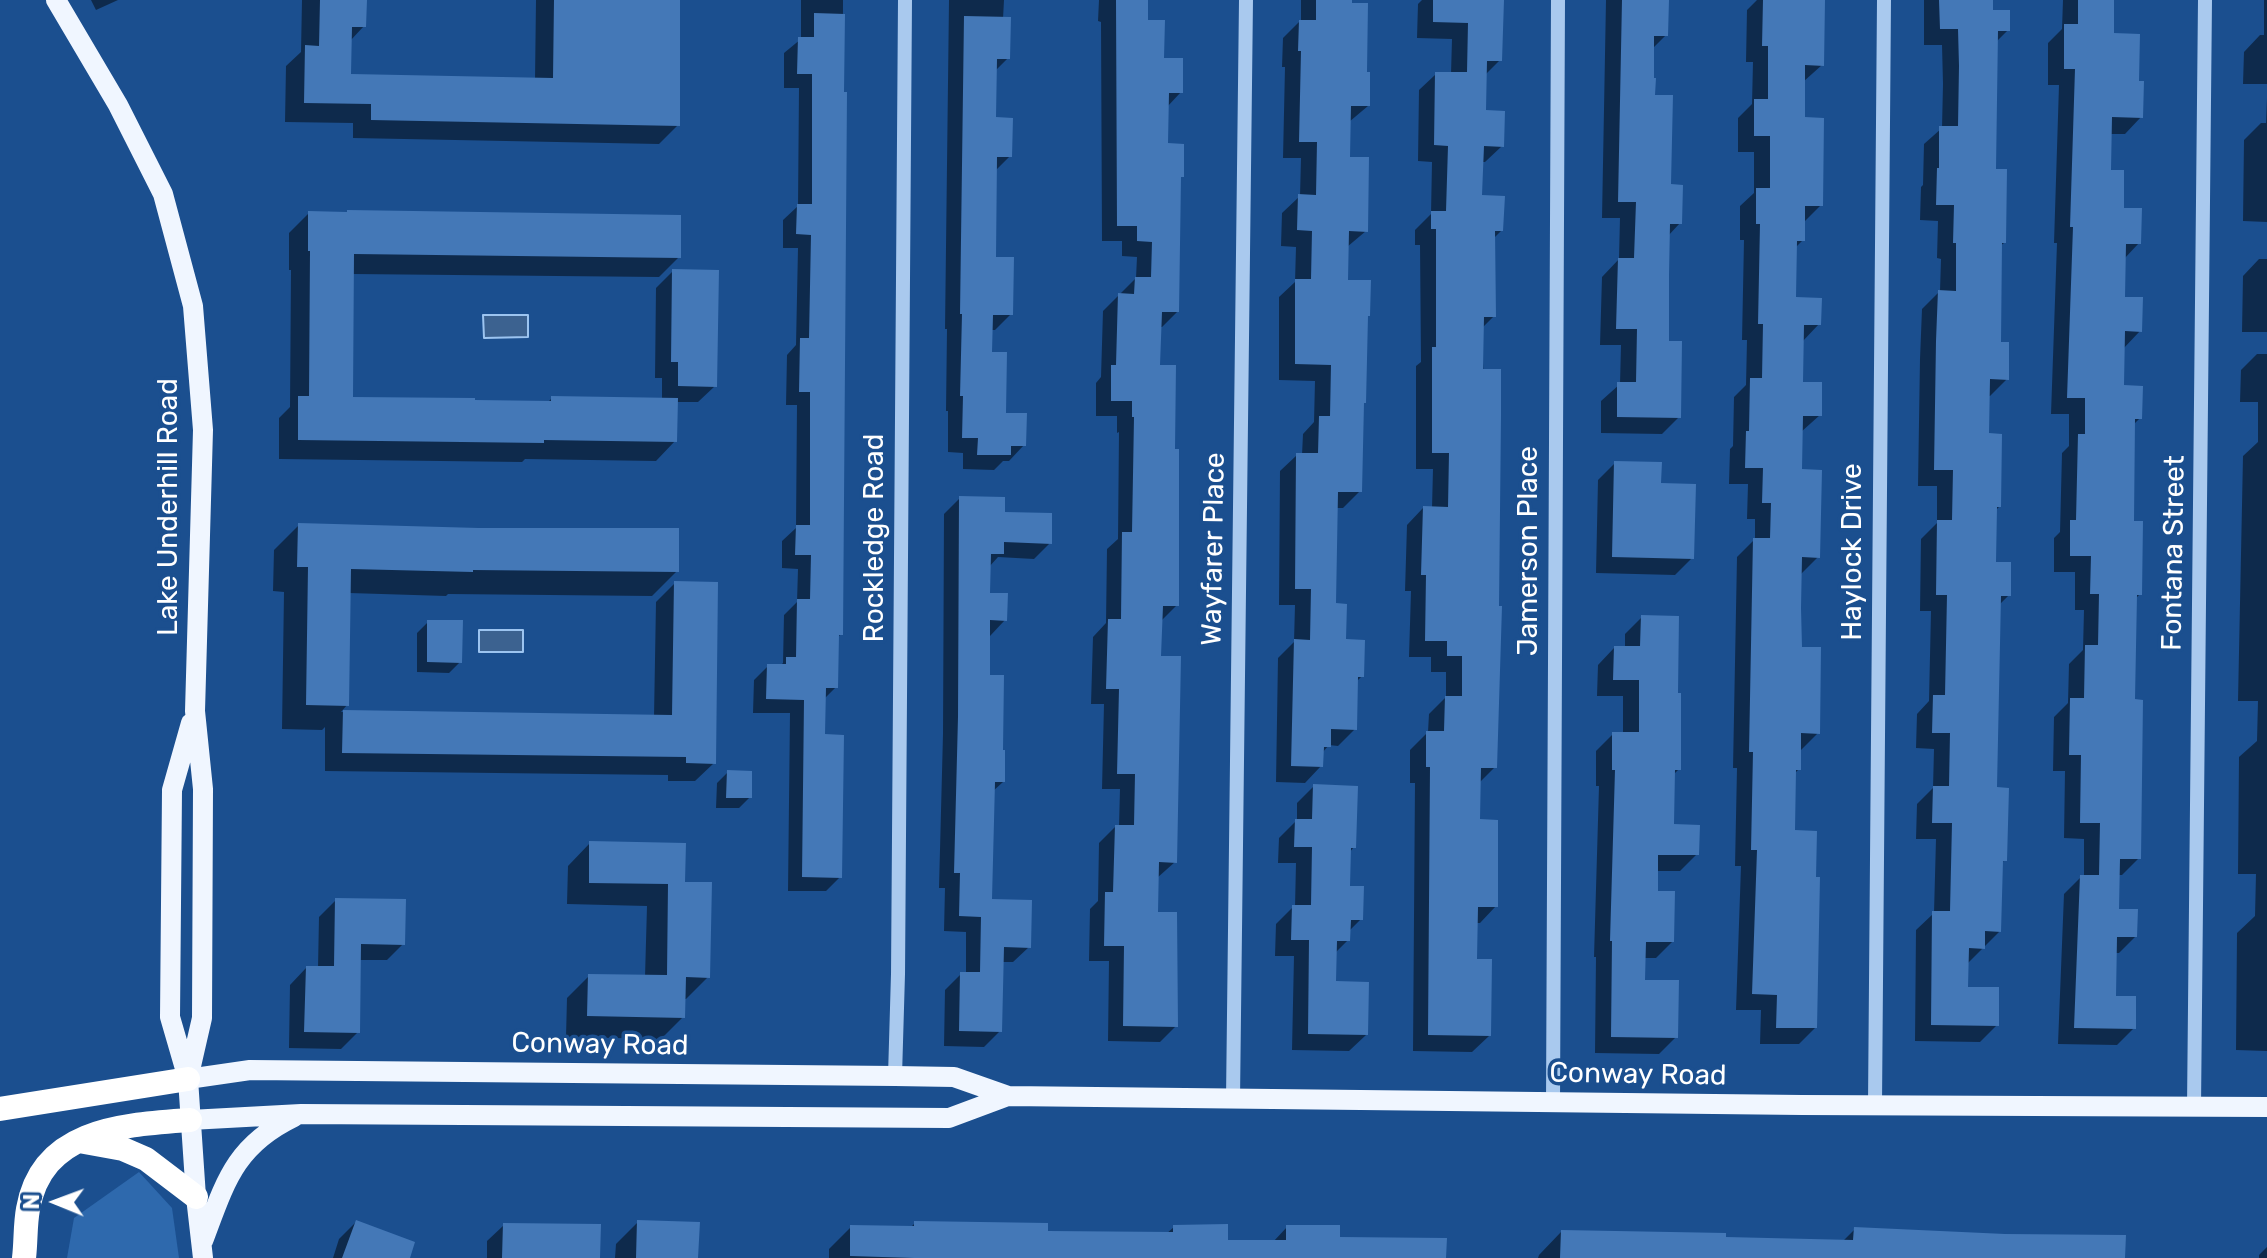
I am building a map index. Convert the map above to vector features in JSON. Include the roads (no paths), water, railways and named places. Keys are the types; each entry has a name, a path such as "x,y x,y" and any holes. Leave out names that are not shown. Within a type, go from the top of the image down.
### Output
{"highway":[{"path":"0,1109 188,1079"},
{"path":"24,1258 28,1207 38,1181 61,1150 97,1131 190,1120"},
{"path":"76,1141 114,1147 146,1159 196,1197"}],"main road":[{"name":"Lake Underhill Road","path":"56,0 118,105 163,194 193,306 203,430 195,711 203,789 202,1018 188,1079"},
{"name":"Lake Underhill Road","path":"195,711 172,790 170,1017 188,1079 202,1252"},
{"name":"Conway Road","path":"188,1079 250,1070 895,1076 954,1077 1008,1096 2267,1107"},
{"name":"Conway Road","path":"190,1120 301,1114 949,1118 1008,1096"},
{"path":"202,1252 226,1180 241,1156 277,1126 301,1114"}],"street":[{"name":"Rockledge Road","path":"895,1076 905,0"},
{"name":"Wayfarer Place","path":"1233,1099 1246,0"},
{"name":"Jamerson Place","path":"1553,1102 1558,0"},
{"name":"Haylock Drive","path":"1875,1104 1884,0"},
{"name":"Fontana Street","path":"2194,1107 2205,0"}]}
